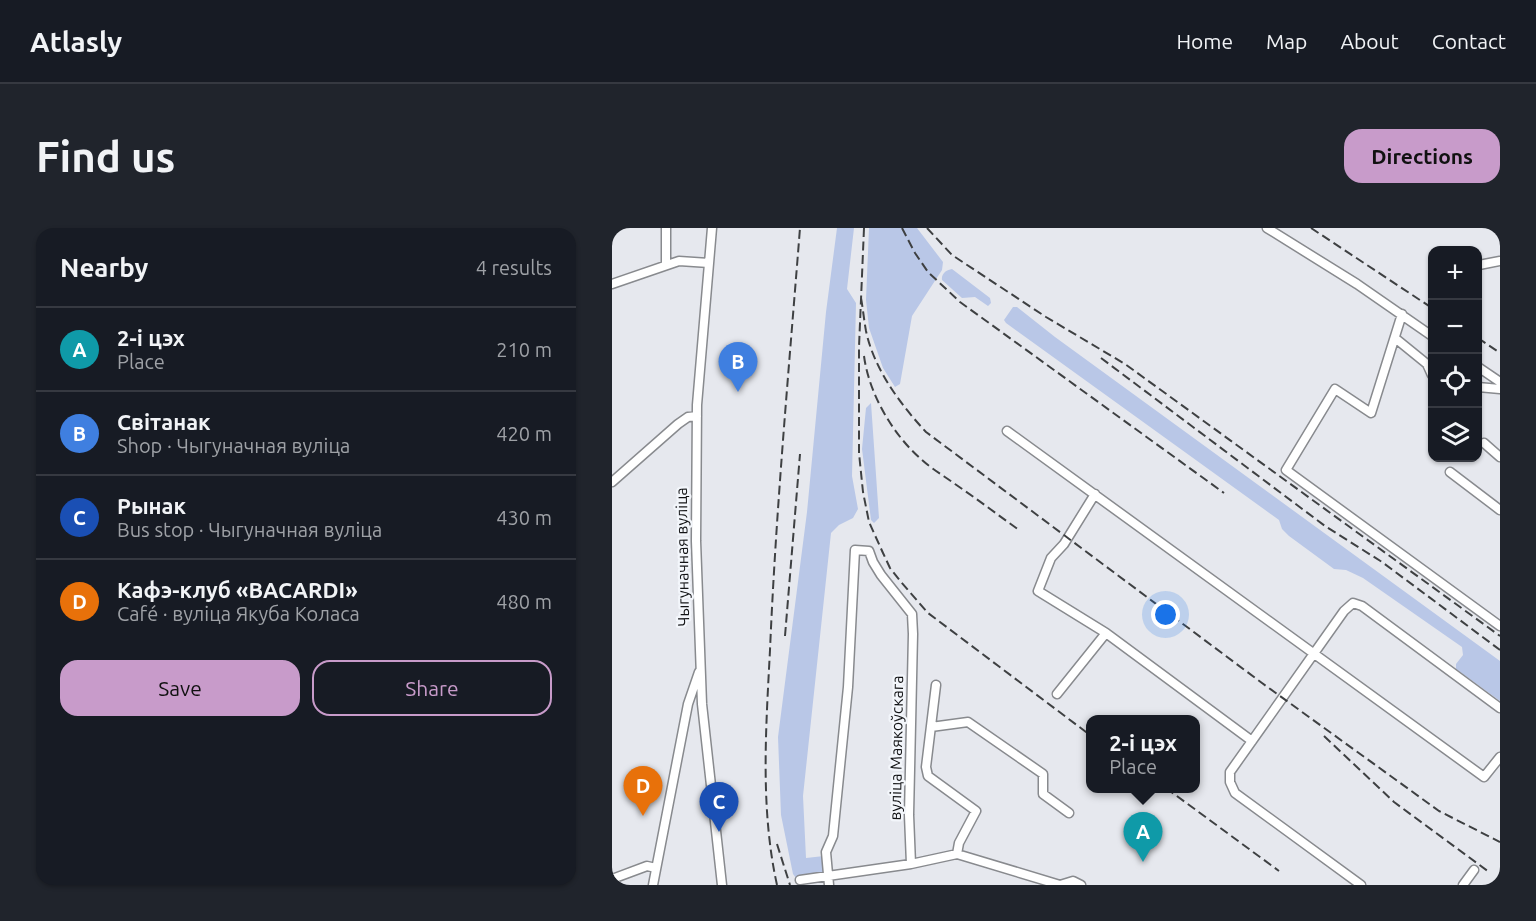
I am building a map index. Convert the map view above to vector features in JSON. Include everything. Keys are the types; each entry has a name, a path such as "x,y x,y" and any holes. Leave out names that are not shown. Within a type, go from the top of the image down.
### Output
{"street":[{"path":"666,228 666,265"},
{"name":"Чыгуначная вуліца","path":"712,228 697,416 695,478 702,704 722,885"},
{"path":"1267,228 1428,333"},
{"path":"612,284 679,261 709,263"},
{"path":"1482,264 1500,261"},
{"path":"1402,314 1371,413 1335,389 1287,470 1500,626"},
{"path":"1395,338 1428,366"},
{"path":"1482,370 1500,382"},
{"path":"1482,387 1500,388"},
{"path":"612,482 678,424 688,417 697,416"},
{"path":"1007,431 1484,777 1500,757"},
{"path":"1484,443 1500,456"},
{"path":"1450,471 1500,510"},
{"path":"1095,494 1064,544 1051,558 1038,591 1106,633 1252,741"},
{"name":"вуліца Маякоўскага","path":"828,881 826,852 833,837 848,687 855,550 869,551 881,575 912,614 910,864"},
{"path":"1360,885 1235,793 1230,782 1230,772 1344,611 1353,603 1362,606 1500,708"},
{"path":"1057,694 1106,633"},
{"path":"652,885 688,704 700,668"},
{"path":"936,685 926,767 928,776 976,811 959,843 957,854"},
{"path":"688,704 702,704"},
{"path":"931,727 968,722 1043,774 1043,794 1070,813"},
{"path":"800,880 828,881 957,854 1044,881 1060,885 1073,881 1081,885"},
{"path":"612,879 647,866 656,867"},
{"path":"1463,885 1474,870"}],"shaded area":[{"path":"837,228 854,228 847,289 856,303 852,476 858,509 853,518 839,525 831,533 803,796 806,858 824,856 824,871 821,875 796,878 793,874 781,815 778,737 807,512 826,312"},
{"path":"869,228 917,228 943,262 942,270 912,316 900,384 895,387 883,368 869,328 866,300"},
{"path":"952,269 990,298 991,303 988,306 975,297 962,298 942,280 943,274"},
{"path":"1013,307 1017,307 1500,661 1500,701 1456,669 1456,664 1463,655 1462,647 1363,578 1346,570 1334,569 1289,536 1282,529 1279,520 1006,323 1004,320"},
{"path":"871,403 879,518 874,523 871,520 862,449 866,408"}],"railway":[{"path":"777,885 768,827 766,738 776,544 800,228"},
{"path":"864,228 859,347 859,453 869,522 890,568 928,613 1086,732"},
{"path":"902,228 928,272 960,302 1224,493"},
{"path":"927,228 952,255 1046,317 1125,364 1500,636"},
{"path":"1311,228 1428,305"},
{"path":"861,298 866,331 875,359 898,398 926,432 1262,683 1439,811 1500,842"},
{"path":"1482,341 1500,353"},
{"path":"864,356 877,399 901,439 930,466 1019,530"},
{"path":"1101,358 1325,526 1382,562 1500,650"},
{"path":"785,636 800,454"},
{"path":"1324,736 1394,802 1489,872"},
{"path":"1173,793 1279,871"},
{"path":"777,844 790,885"}],"place":[{"name":"Світанак","path":"738,392"},
{"name":"Кафэ-клуб «BACARDI»","path":"643,816"},
{"name":"Рынак","path":"719,832"},
{"name":"2-і цэх","path":"1143,862"}]}
